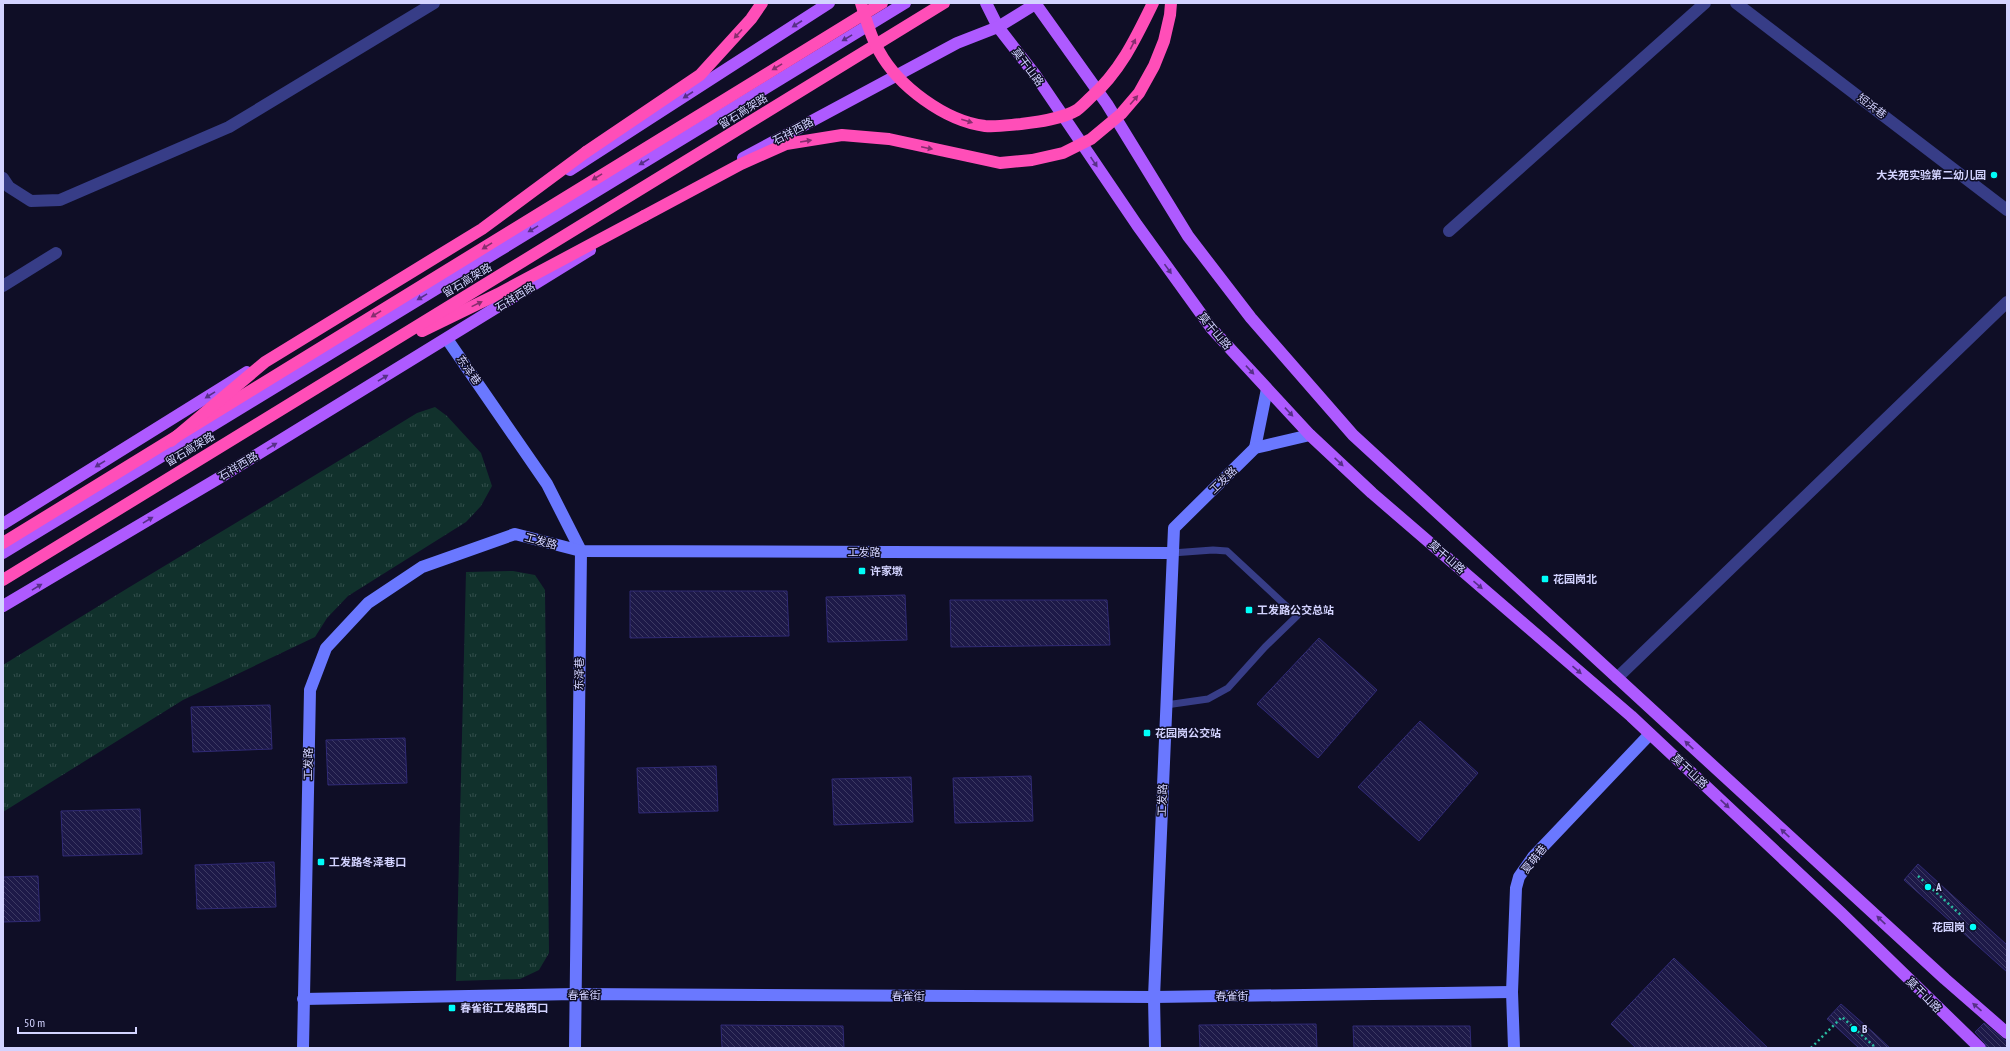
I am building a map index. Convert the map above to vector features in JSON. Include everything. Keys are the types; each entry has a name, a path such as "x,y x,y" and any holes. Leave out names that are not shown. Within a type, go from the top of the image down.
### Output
{"highway":[{"path":"171,441 265,362 482,229 586,152 683,87 715,60 751,19 762,3"},
{"path":"861,3 869,29 879,52 896,76 920,98 965,121 984,126 1002,126 1040,122 1076,110 1106,84 1131,49 1153,3"},
{"name":"留石高架路","path":"3,543 882,3"},
{"name":"留石高架路","path":"3,580 944,3"},
{"path":"354,364 498,294 742,164 786,144 842,135 889,139 1000,163 1032,160 1063,153 1091,139 1121,114 1139,93 1154,66 1164,41 1170,16 1171,3"}],"main road":[{"path":"3,524 654,118 829,3"},
{"path":"3,553 905,3"},
{"path":"3,576 937,3"},
{"name":"莫干山路","path":"986,3 998,28 1036,76 1137,225 1212,329 1310,435 1372,493 1650,734 1841,913 1980,1048"},
{"name":"莫干山路","path":"1036,3 1107,104 1188,236 1251,318 1353,435 1945,979 2007,1033"},
{"name":"石祥西路","path":"3,606 219,478 719,171 957,43 998,28 1036,3"}],"street":[{"path":"3,178 9,187 31,201 60,200 229,127 434,3"},
{"path":"1449,231 1705,3"},
{"name":"短浜巷","path":"1736,3 2007,210"},
{"path":"3,286 56,254"},
{"path":"1617,678 2007,302"},
{"name":"东泽巷","path":"447,339 547,484 581,552 575,1048"},
{"path":"1267,389 1256,448 1310,435"},
{"name":"工发路","path":"1155,1048 1154,997 1174,528 1256,448"},
{"name":"工发路","path":"303,1048 310,690 326,648 368,603 422,567 515,534 581,552 1172,553"},
{"name":"夏萌巷","path":"1514,1048 1512,992 1516,888 1519,877 1533,857 1650,734"},
{"name":"春雀街","path":"303,999 575,994 1154,997 1512,992"}],"lane":[{"path":"1166,705 1208,699 1228,688 1265,647 1297,616 1227,552 1213,550 1172,553"}],"path":[{"path":"1918,876 1962,916"},
{"path":"1811,1048 1842,1017 1876,1048"}],"green space":[{"path":"435,407 447,416 481,453 492,486 481,506 466,522 348,596 327,618 315,637 183,700 3,812 3,665 417,413"},
{"path":"513,571 535,575 545,590 549,953 539,970 520,979 456,981 466,572"}],"building":[{"path":"630,591 787,591 789,636 630,638"},
{"path":"905,595 907,640 828,642 826,597"},
{"path":"950,600 1107,600 1110,645 951,647"},
{"path":"1319,638 1377,690 1318,758 1257,704"},
{"path":"270,705 272,749 193,752 191,707"},
{"path":"1420,721 1478,773 1419,841 1358,787"},
{"path":"405,738 407,783 328,785 326,740"},
{"path":"716,766 718,811 639,813 637,768"},
{"path":"1031,776 1033,821 955,823 953,778"},
{"path":"911,777 913,822 834,825 832,779"},
{"path":"140,809 142,854 63,856 61,811"},
{"path":"274,862 276,907 197,909 195,865"},
{"name":"花园岗","path":"1918,864 2007,945 2007,972 1904,880"},
{"path":"38,876 40,921 3,922 3,877"},
{"path":"1674,958 1768,1048 1636,1048 1611,1024"},
{"name":"B","path":"1841,1004 1890,1048 1859,1048 1827,1019"},
{"path":"1984,1023 2007,1042 2007,1048 1987,1048 1985,1043 1975,1032"},
{"path":"1316,1024 1317,1048 1200,1048 1199,1025"},
{"path":"721,1025 843,1026 844,1048 722,1048"},
{"path":"1353,1026 1470,1026 1471,1048 1354,1048"}],"place":[{"name":"大关苑实验第二幼儿园","path":"1994,175"},
{"name":"许家墩","path":"862,571"},
{"name":"花园岗北","path":"1545,579"},
{"name":"工发路公交总站","path":"1249,610"},
{"name":"花园岗公交站","path":"1147,733"},
{"name":"工发路冬泽巷口","path":"321,862"},
{"name":"A","path":"1928,887"},
{"name":"花园岗","path":"1973,927"},
{"name":"春雀街工发路西口","path":"452,1008"},
{"name":"B","path":"1854,1029"}]}
